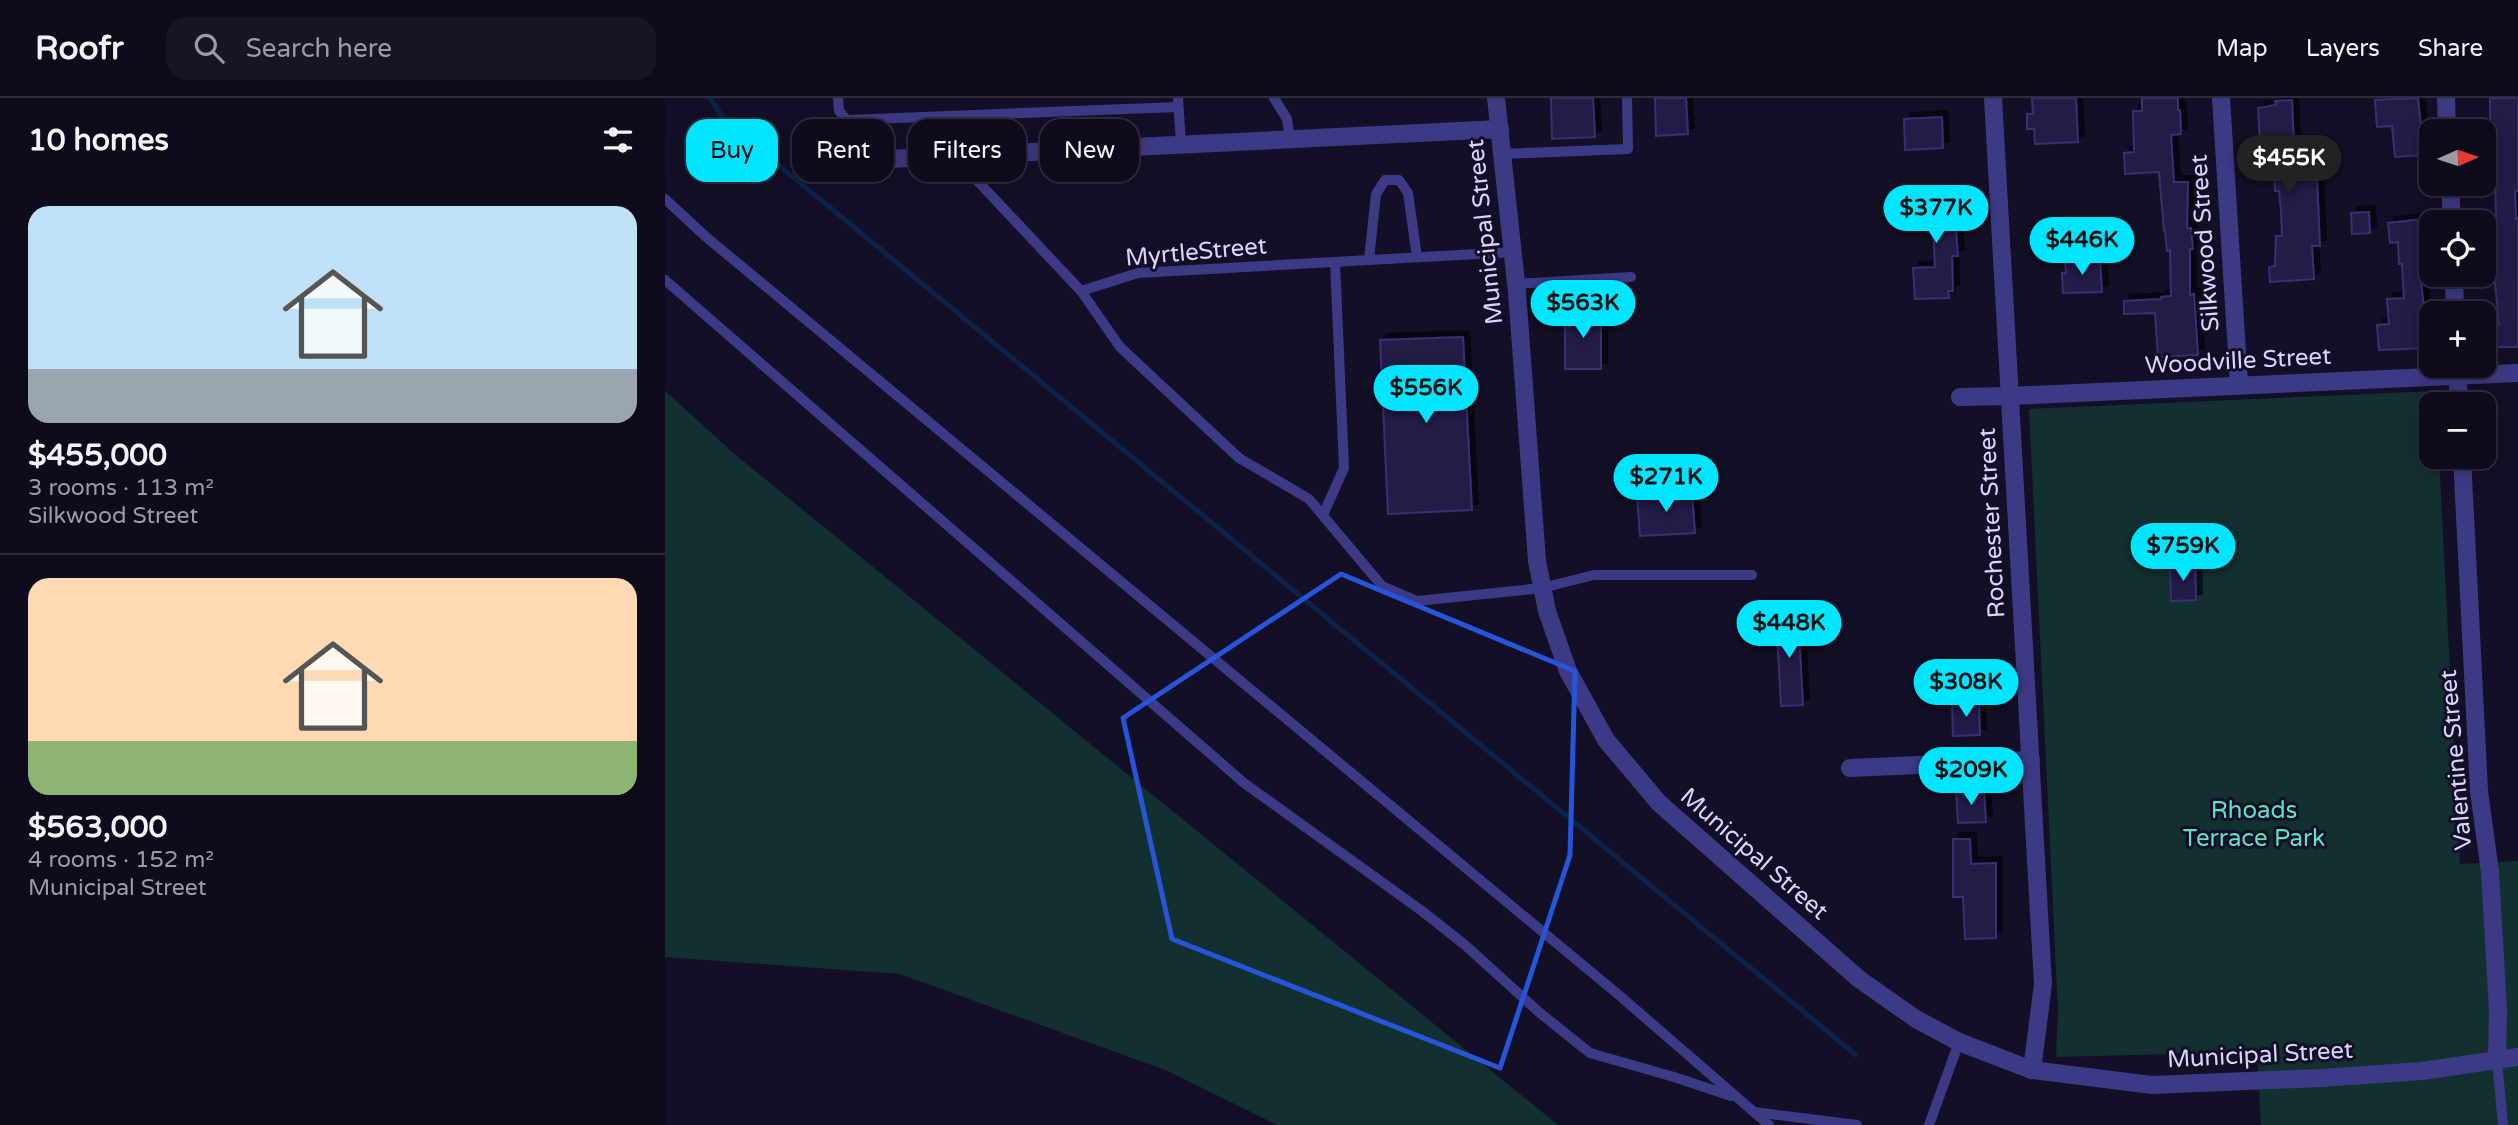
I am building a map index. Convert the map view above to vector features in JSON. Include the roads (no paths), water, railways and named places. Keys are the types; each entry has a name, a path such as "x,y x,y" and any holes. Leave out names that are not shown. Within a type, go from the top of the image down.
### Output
{"street":[{"name":"Municipal Street","path":"1496,98 1516,284 1537,561 1547,611 1567,671 1606,740 1659,803 1859,979 1916,1019 1959,1042 2032,1070 2153,1085 2422,1071 2518,1057"},
{"name":"Rochester Street","path":"1993,98 2043,984 2032,1070"},
{"name":"Silkwood Street","path":"2221,98 2239,384"},
{"path":"2445,98 2446,119"},
{"path":"1026,151 1500,128"},
{"name":"Woodville Street","path":"2496,372 2518,373"},
{"name":"Woodville Street","path":"1960,397 2419,373"},
{"name":"Valentine Street","path":"2463,469 2479,791 2490,872 2498,1010 2497,1060"},
{"path":"1850,768 2031,760"}],"lane":[{"path":"838,98 839,111 847,120 1178,103 1181,144"},
{"path":"1273,98 1287,119 1290,139"},
{"path":"1502,154 1628,149 1627,98"},
{"path":"1369,260 1376,194 1385,180 1399,180 1408,193 1417,257"},
{"path":"978,182 1081,291 1120,347 1240,458 1310,499 1382,586 1417,601 1542,588 1594,575 1752,575"},
{"path":"665,198 726,254 1620,996 1769,1125"},
{"name":"MyrtleStreet","path":"1081,291 1138,273 1513,252"},
{"path":"1323,515 1344,468 1335,262"},
{"path":"1516,284 1631,277"},
{"path":"665,280 1234,775 1444,928 1590,1053 1735,1097"},
{"path":"1929,1125 1959,1042"},
{"path":"2497,1060 2503,1125"},
{"path":"1754,1112 1857,1125"}],"waterway":[{"path":"710,98 724,119 764,153 1856,1055"}],"park label":[{"name":"Rhoads Terrace Park","path":"2254,824"}]}
